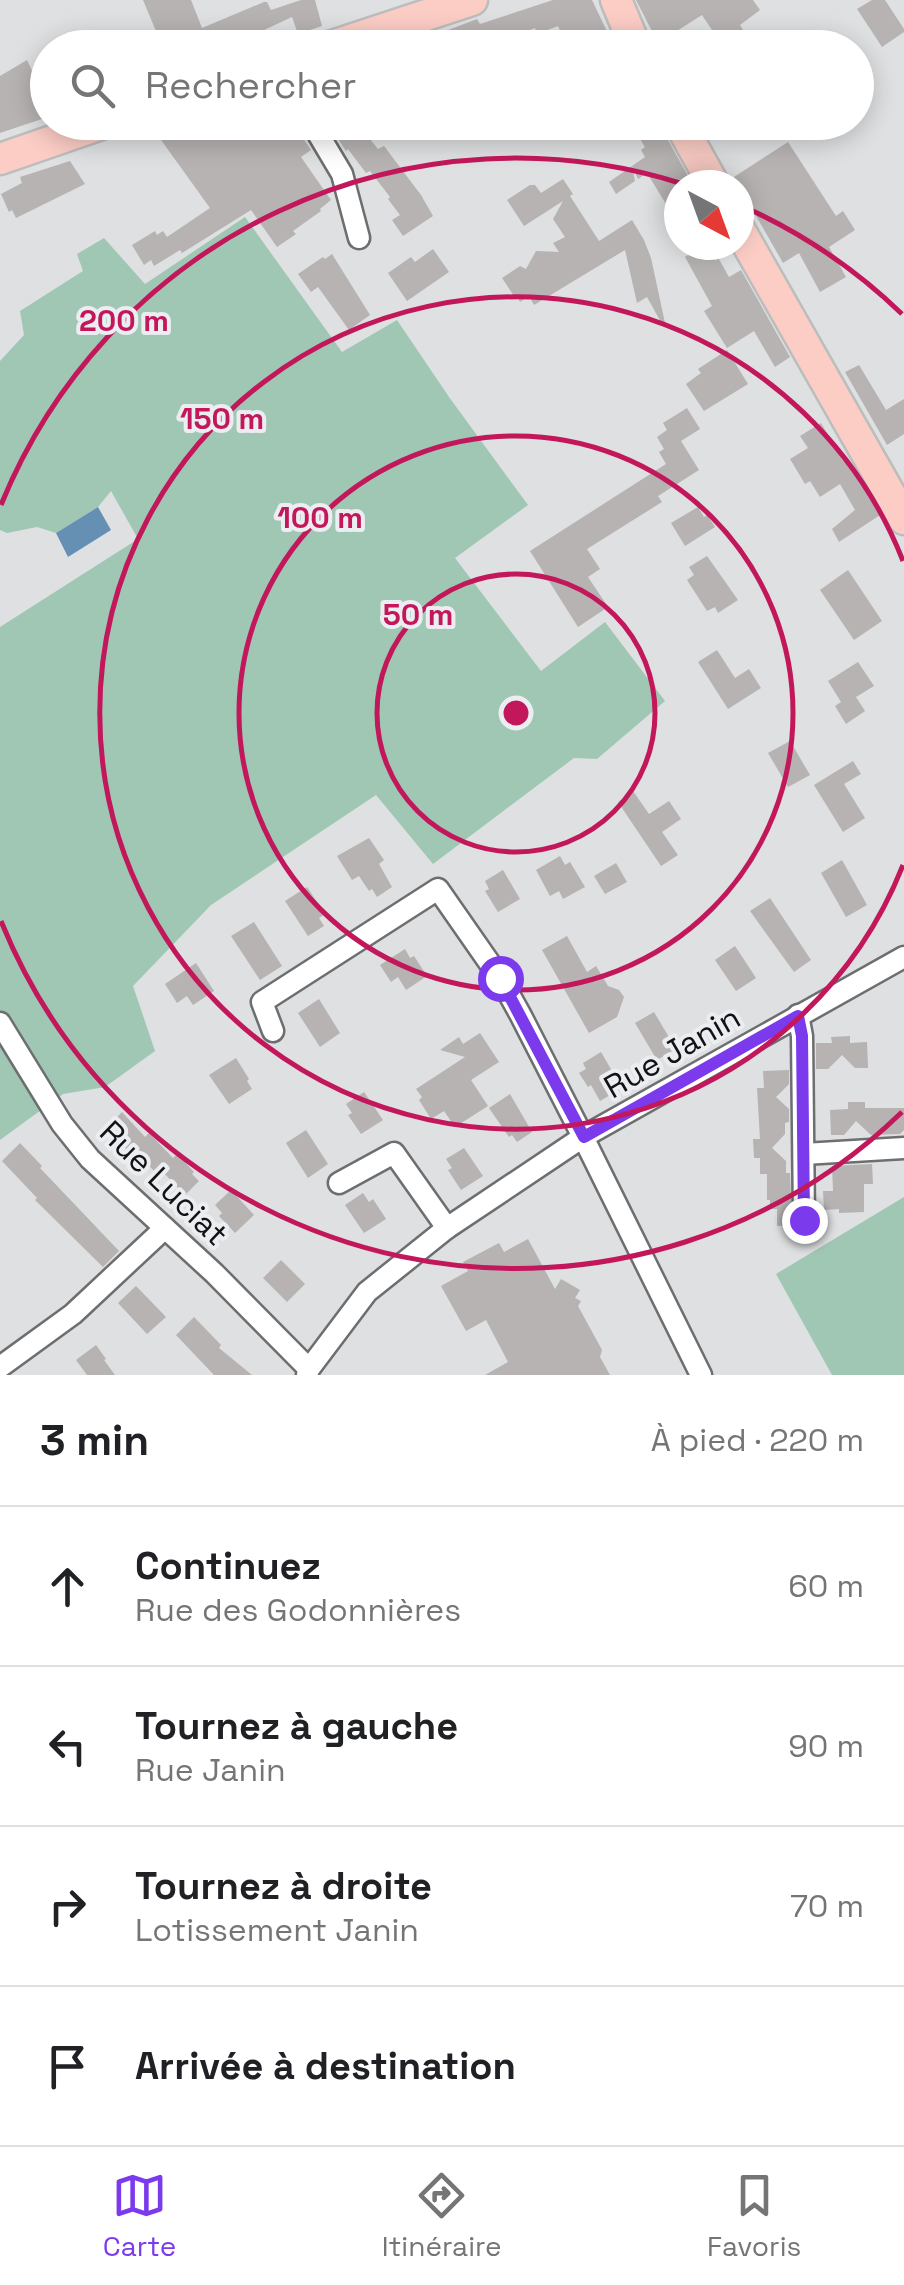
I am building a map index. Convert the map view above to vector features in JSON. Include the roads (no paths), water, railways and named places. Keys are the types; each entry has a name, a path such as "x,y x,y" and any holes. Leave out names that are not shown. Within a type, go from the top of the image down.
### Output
{"main road":[{"path":"358,30 390,12 472,0"},
{"path":"616,0 628,30"},
{"path":"0,159 55,140"},
{"path":"689,140 706,170"},
{"path":"754,255 904,519"}],"street":[{"path":"321,140 342,174 359,238"},
{"path":"273,1030 262,1002 438,889 500,978 584,1137 700,1375"},
{"name":"Rue Janin","path":"308,1372 367,1292 446,1228 584,1137 904,957"},
{"path":"798,1016 802,1036 804,1220"},
{"name":"Rue Luciat","path":"0,1022 62,1124 90,1159 214,1273 308,1372"},
{"path":"804,1154 904,1148"},
{"path":"339,1183 394,1154 446,1228"},
{"path":"0,1367 73,1314 166,1228"}],"water":[{"path":"98,507 111,530 68,557 56,533"}]}
